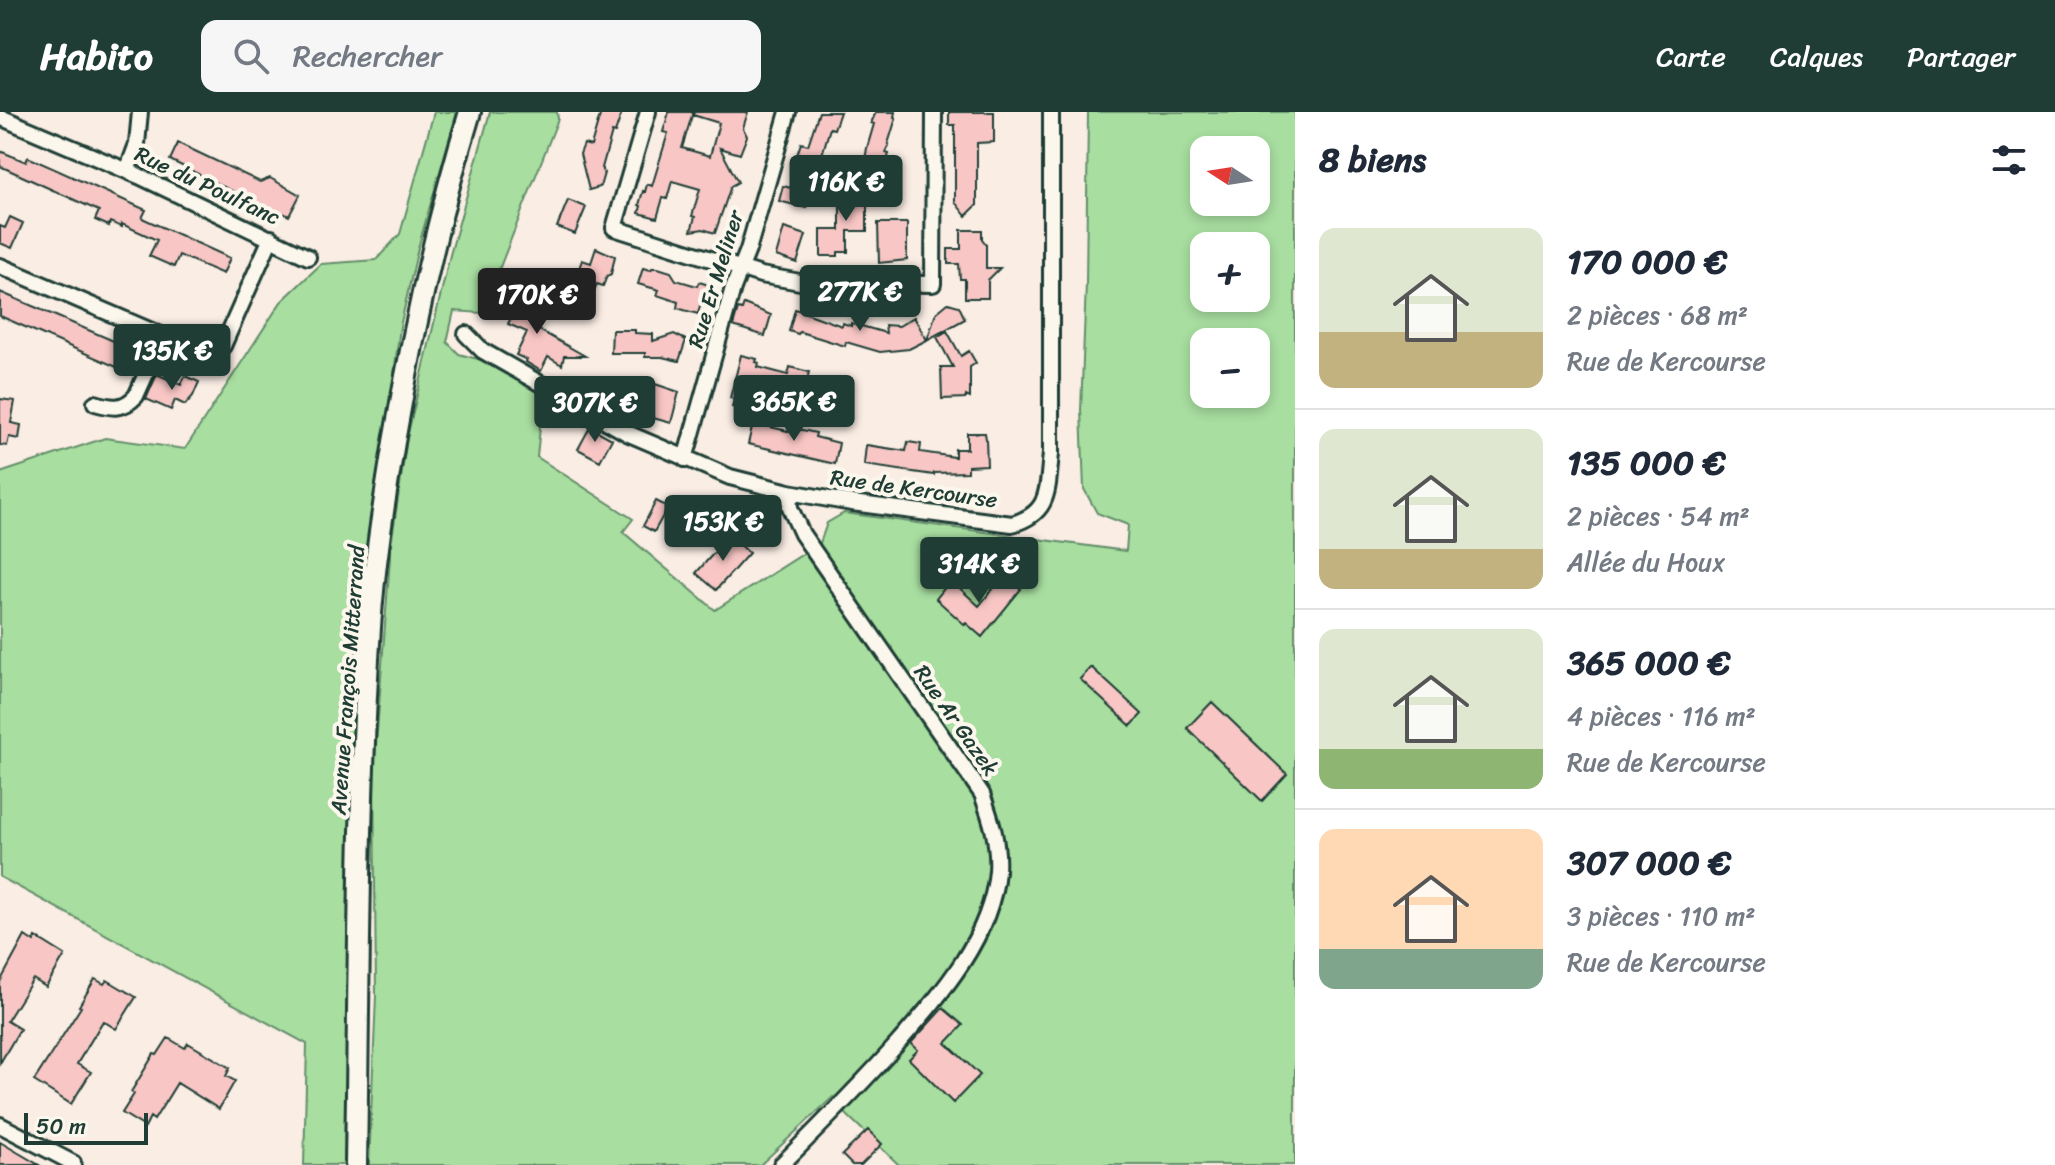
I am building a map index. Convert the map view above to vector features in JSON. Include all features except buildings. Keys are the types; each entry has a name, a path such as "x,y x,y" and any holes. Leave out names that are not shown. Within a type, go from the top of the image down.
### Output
{"main road":[{"name":"Avenue François Mitterrand","path":"356,1165 363,779 370,625 384,503 407,366 432,251 470,112"}],"street":[{"path":"127,171 137,144 140,112"},
{"path":"648,112 614,228 761,275 800,282 933,284 934,112"},
{"name":"Rue Er Meliner","path":"685,459 739,267 748,250 788,112"},
{"name":"Rue de Kercourse","path":"466,334 483,351 627,433 730,477 852,503 1012,524 1026,520 1036,514 1043,502 1051,454 1051,112"},
{"name":"Rue du Poulfanc","path":"0,117 127,171 308,257"},
{"path":"0,266 186,348 211,354 223,346 271,238"},
{"path":"95,403 115,409 128,404 136,396 163,336"},
{"name":"Rue Ar Gazek","path":"781,1165 855,1092 951,980 978,935 991,902 997,849 992,821 982,794 802,534 790,508 789,492"},
{"path":"0,1125 73,1165"}],"green space":[{"path":"434,112 457,112 418,248 400,327 359,647 353,729 344,1165 304,1165 307,1044 0,877 0,473 105,438 185,449 281,302 321,264 376,260 400,234"},
{"path":"490,112 557,112 558,119 482,313 454,311 447,342 459,354 545,377 537,457 633,519 623,532 715,610 820,543 827,523 844,513 1126,551 1128,525 1097,513 1084,489 1081,410 1088,112 1295,112 1295,1165 899,1165 844,1112 833,1097 760,1165 369,1165 376,996 374,772 391,545 407,438 450,255"}]}
